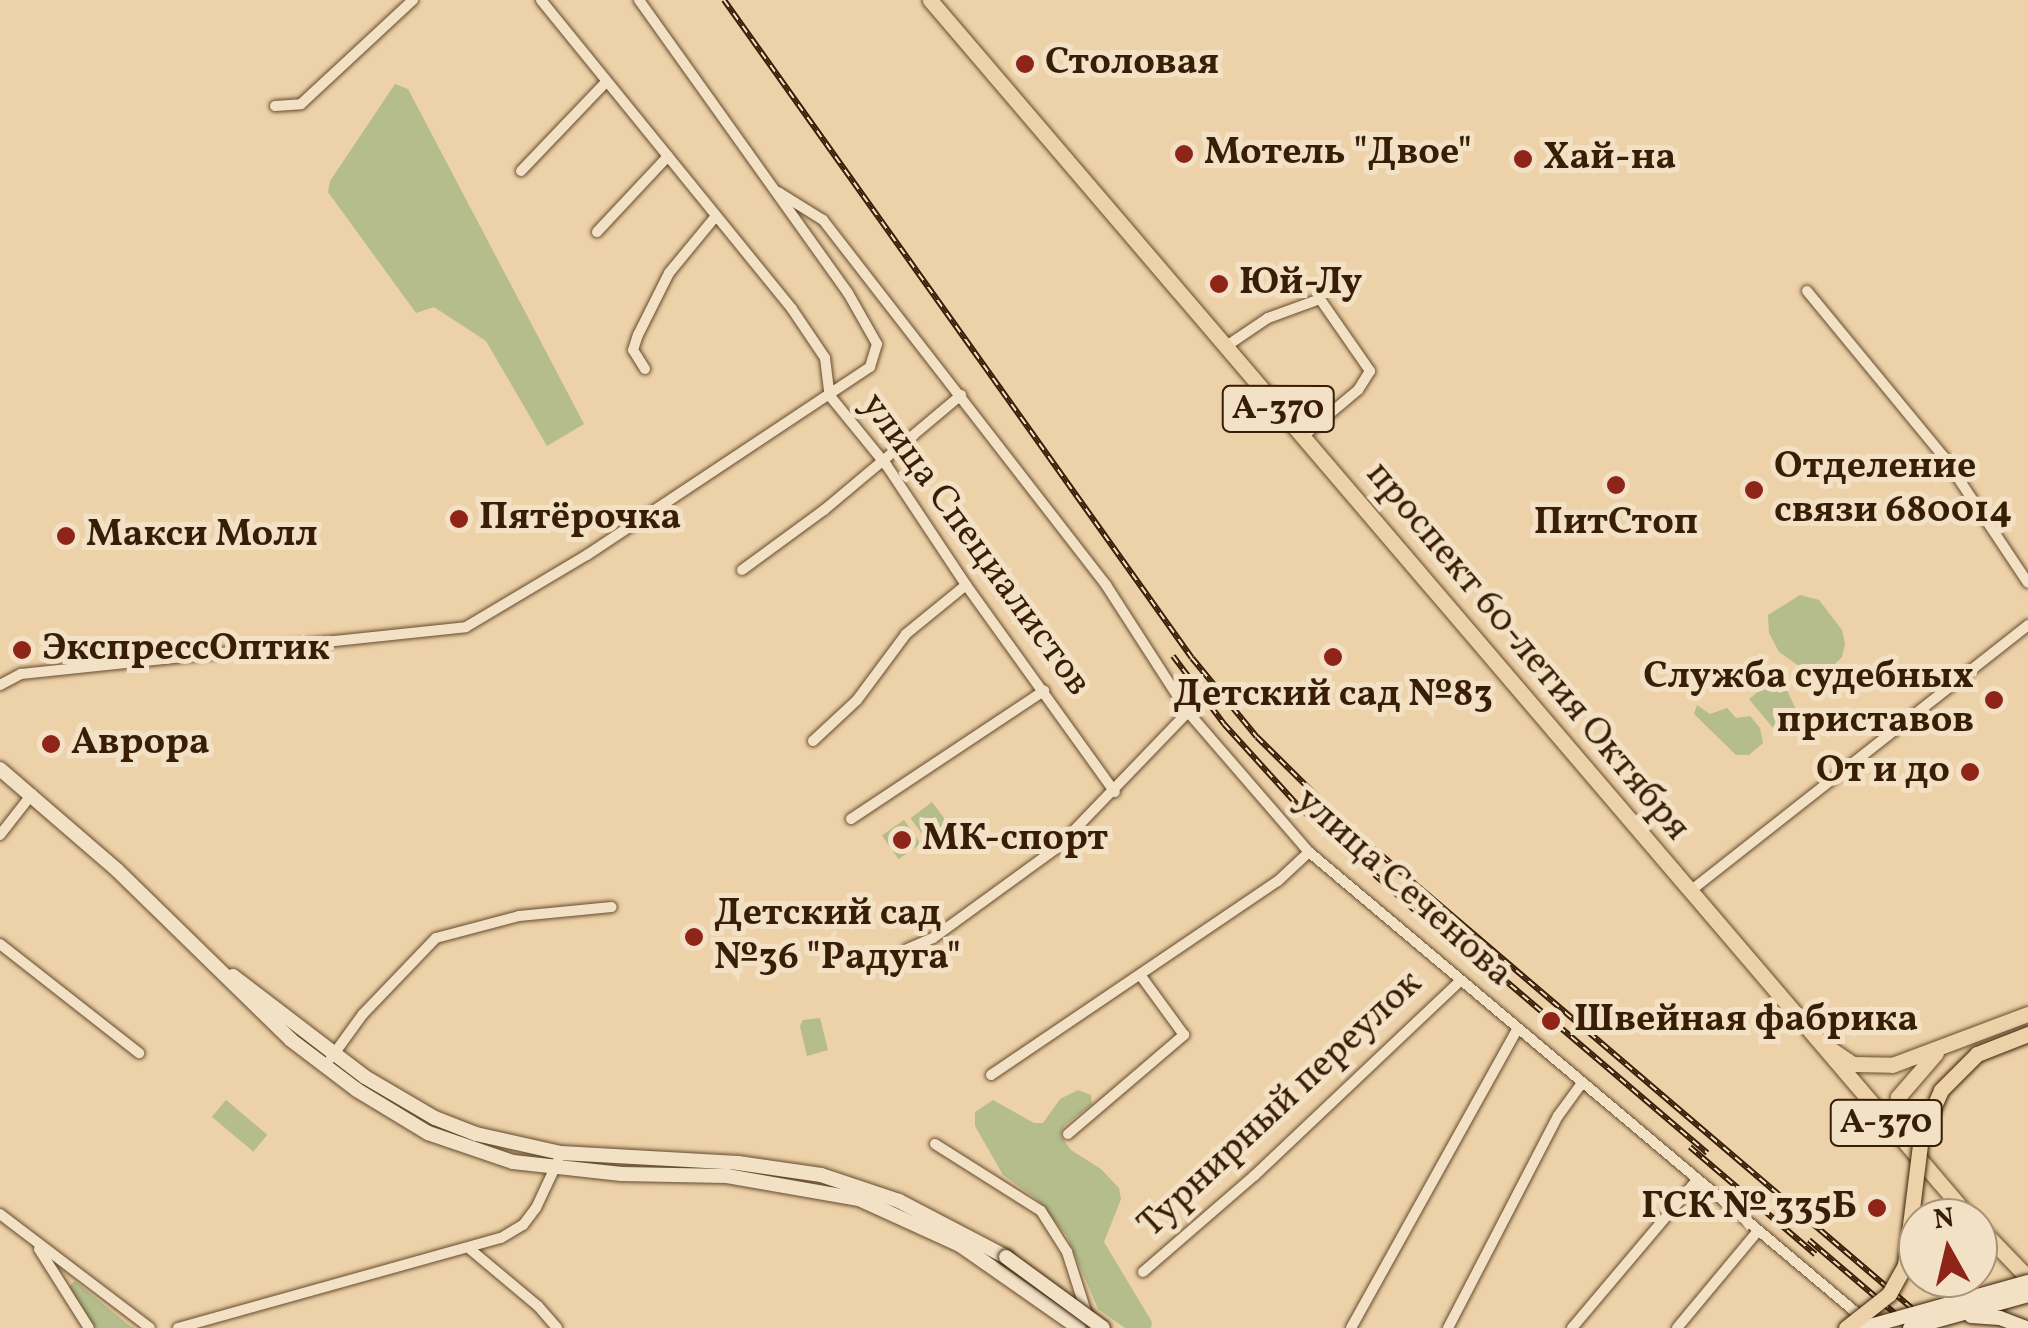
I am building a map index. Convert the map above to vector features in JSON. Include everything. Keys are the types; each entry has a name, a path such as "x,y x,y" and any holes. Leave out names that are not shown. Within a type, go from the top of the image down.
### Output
{"highway":[{"name":"проспект 60-летия Октября","path":"930,0 1952,1198"},
{"name":"проспект 60-летия Октября","path":"1803,1026 1853,1064 1869,1067 1892,1064 2028,1014"},
{"path":"1846,1328 1889,1294 1905,1265 1921,1136 1941,1090 1978,1054 2028,1034"},
{"name":"А-370","path":"1907,1147 1895,1120 1898,1097 1947,1044"},
{"path":"1998,1248 2028,1280"}],"main road":[{"path":"0,769 329,1061 434,1118 558,1160 738,1163 821,1174 899,1202 1104,1328"},
{"path":"1002,1263 1079,1328"},
{"path":"1863,1328 2028,1280"},
{"path":"1913,1327 2028,1296"},
{"path":"1913,1327 1984,1316 2026,1328"}],"street":[{"path":"275,106 301,104 330,72 414,0"},
{"name":"улица Специалистов","path":"541,0 780,292 825,358 830,396 882,459 966,585 1115,792"},
{"name":"улица Сеченова","path":"638,0 778,192 848,293 877,344 870,367 830,396"},
{"path":"520,171 606,83"},
{"path":"597,232 668,156"},
{"name":"улица Сеченова","path":"778,192 823,220 1106,586 1188,712 1309,852 1874,1328"},
{"path":"645,369 633,350 638,335 669,273 716,216"},
{"path":"1807,291 1944,457 2028,584"},
{"path":"1225,347 1268,318 1320,299 1370,371 1358,390 1302,437"},
{"path":"742,570 961,395"},
{"path":"0,684 21,674 457,630 588,555 830,396"},
{"path":"813,741 858,700 906,634 966,585"},
{"path":"1689,892 2028,625"},
{"path":"851,819 1044,691"},
{"path":"906,949 933,938 1022,875 1115,792 1188,712"},
{"path":"0,834 32,794"},
{"path":"991,1075 1278,881 1309,852"},
{"path":"329,1061 363,1014 436,938 500,919 612,907"},
{"path":"0,944 139,1052"},
{"path":"1068,1134 1184,1035 1141,976"},
{"name":"Турнирный переулок","path":"1143,1272 1254,1176 1459,982"},
{"path":"1350,1328 1516,1030"},
{"path":"1448,1328 1558,1116 1582,1084"},
{"path":"934,1144 1042,1212 1067,1252 1092,1328"},
{"path":"178,1328 471,1250 523,1225 558,1160"},
{"path":"1572,1328 1696,1180"},
{"path":"0,1214 147,1328"},
{"path":"1677,1328 1757,1232"},
{"path":"34,1240 89,1328"},
{"path":"471,1250 538,1306 557,1328"}],"green space":[{"path":"395,84 408,89 584,424 547,446 486,341 434,307 416,313 328,192 330,181"},
{"path":"1800,595 1819,600 1842,630 1845,644 1842,657 1831,668 1812,675 1779,652 1769,633 1768,615"},
{"path":"1765,686 1786,688 1799,716 1778,734 1749,699"},
{"path":"1697,705 1710,714 1727,708 1736,718 1750,716 1760,728 1763,743 1749,755 1736,755 1694,714"},
{"path":"932,802 950,826 928,842 910,818"},
{"name":"МК-спорт","path":"904,820 921,844 899,859 882,835"},
{"path":"820,1018 828,1050 807,1056 800,1026 803,1020"},
{"path":"1078,1090 1091,1095 1092,1104 1064,1126 1061,1136 1071,1150 1101,1169 1119,1188 1121,1199 1104,1242 1152,1322 1151,1328 1125,1328 1098,1309 1067,1236 1038,1200 1003,1175 975,1126 975,1112 993,1100 1034,1123 1043,1123 1060,1099"},
{"path":"226,1100 267,1135 253,1152 212,1117"},
{"path":"75,1281 135,1328 95,1328 68,1287"}],"railway":[{"path":"724,0 1192,658 1257,737 1346,825 1935,1328"},
{"path":"1173,656 1224,724 1301,809 1492,979"},
{"path":"1486,964 1707,1153"},
{"path":"1690,1147 1815,1254"},
{"path":"1809,1240 1912,1328"}],"place":[{"name":"Столовая","path":"1025,64"},
{"name":"Мотель \"Двое\"","path":"1184,154"},
{"name":"Хай-на","path":"1523,159"},
{"name":"Юй-Лу","path":"1219,284"},
{"name":"ПитСтоп","path":"1616,485"},
{"name":"Отделение связи 680014","path":"1754,490"},
{"name":"Пятёрочка","path":"459,519"},
{"name":"Макси Молл","path":"66,536"},
{"name":"ЭкспрессОптик","path":"22,650"},
{"name":"Детский сад №83","path":"1333,657"},
{"name":"Служба судебных приставов","path":"1994,700"},
{"name":"Аврора","path":"51,744"},
{"name":"От и до","path":"1970,772"},
{"name":"МК-спорт","path":"902,840"},
{"name":"Детский сад №36 \"Радуга\"","path":"694,937"},
{"name":"Швейная фабрика","path":"1551,1021"},
{"name":"ГСК № 335Б","path":"1877,1208"}]}
